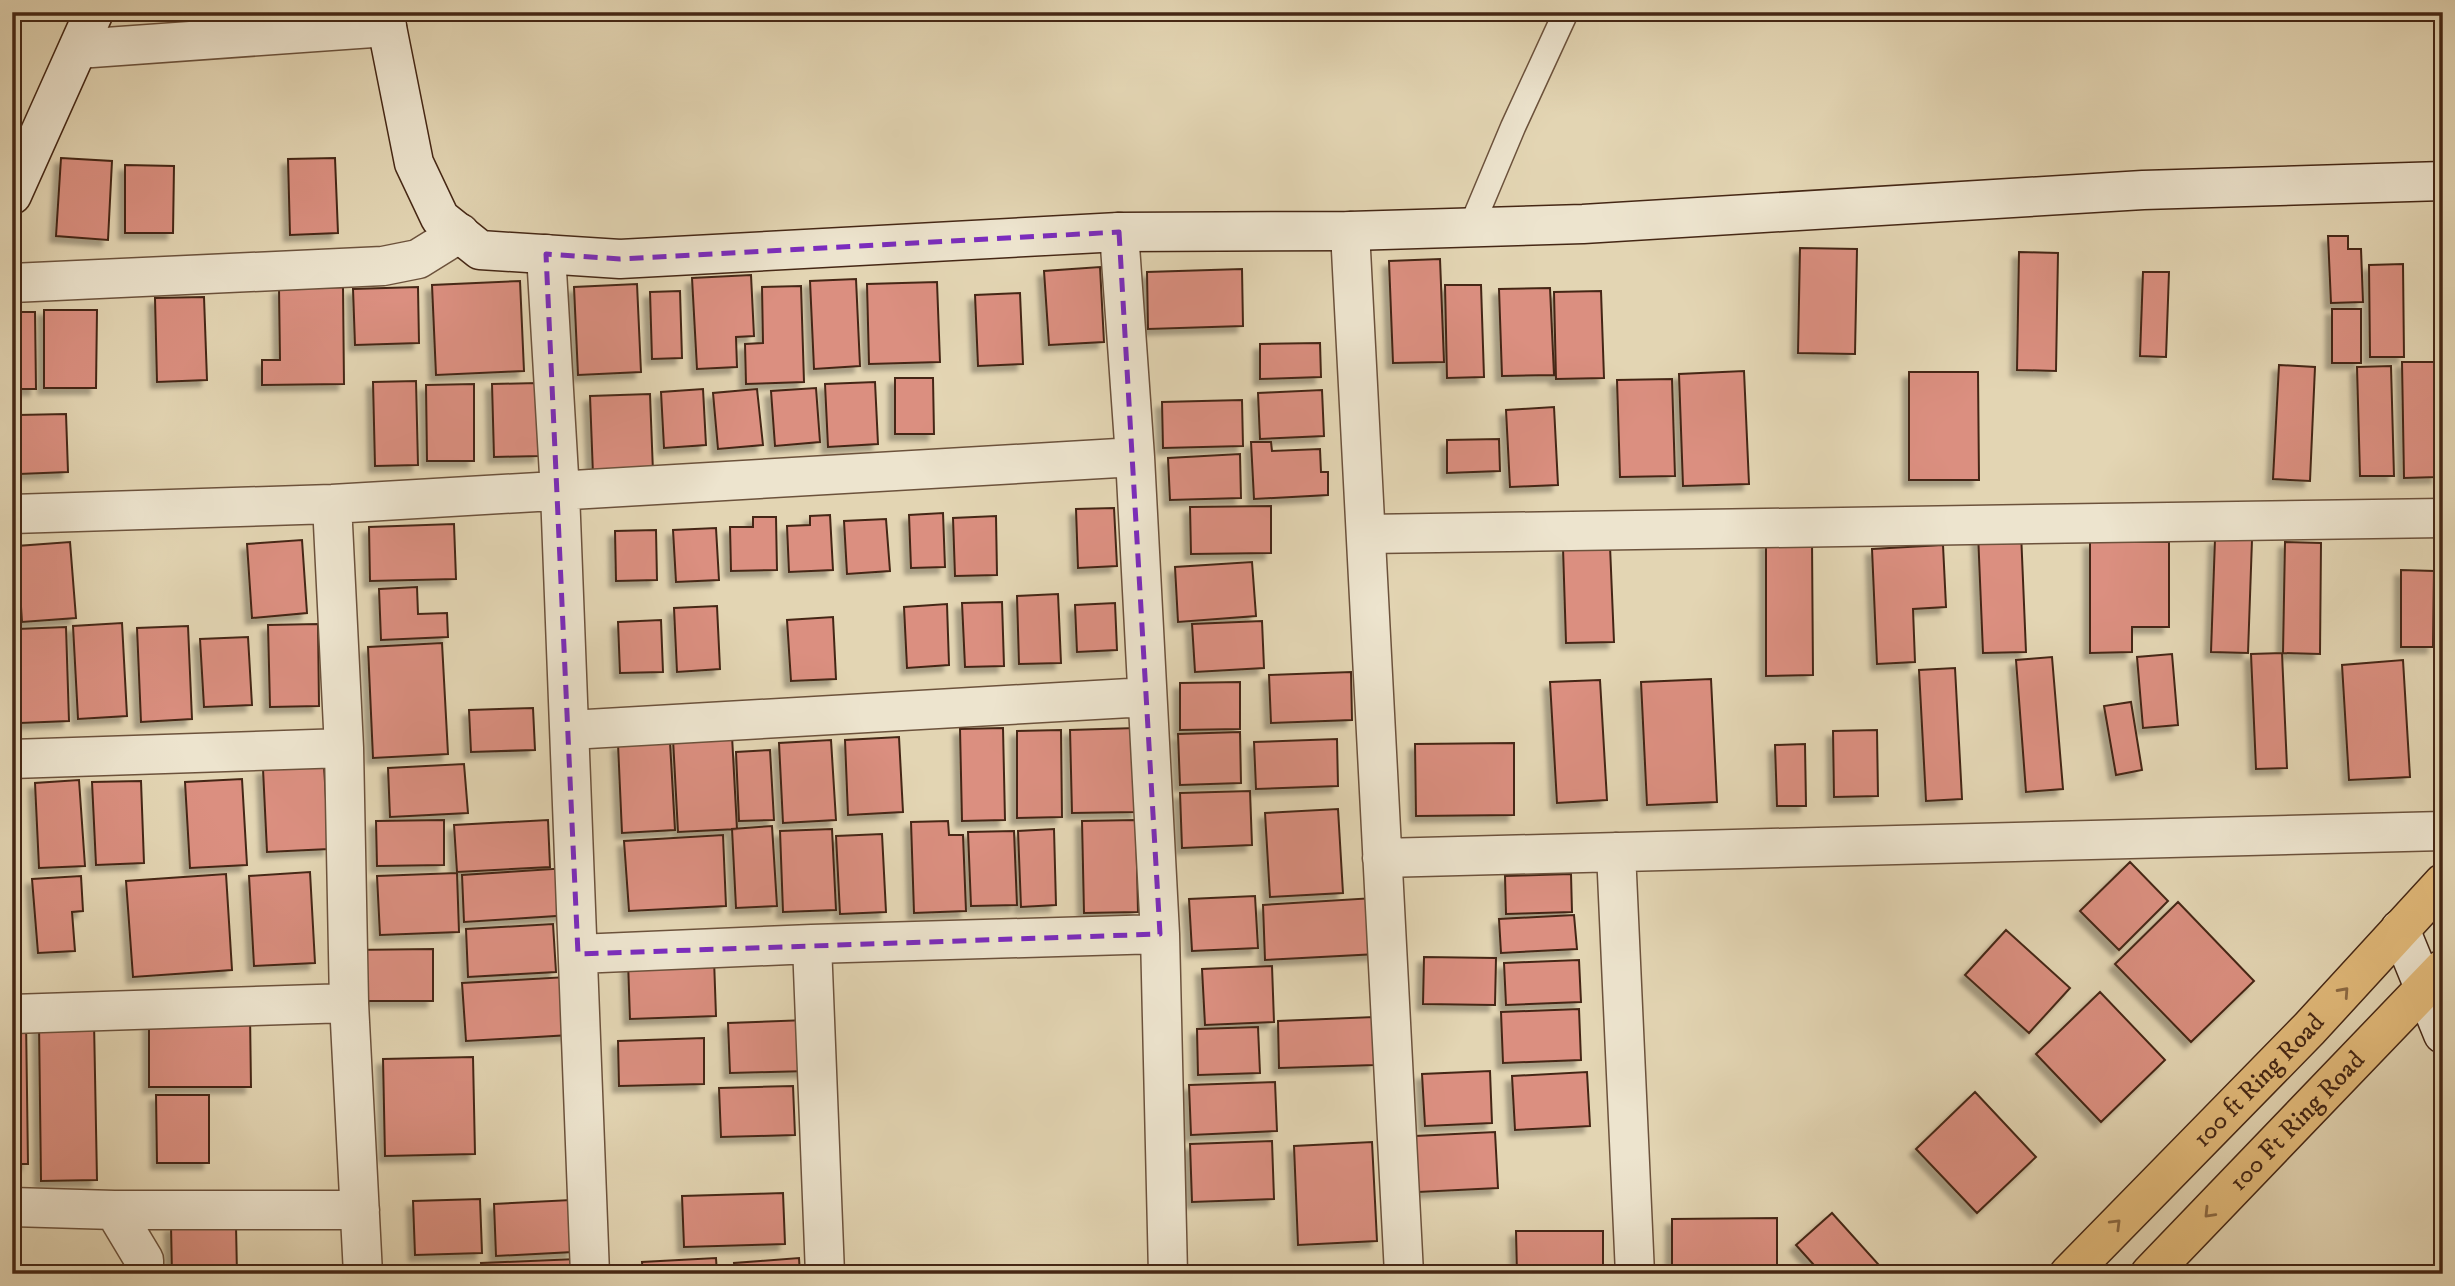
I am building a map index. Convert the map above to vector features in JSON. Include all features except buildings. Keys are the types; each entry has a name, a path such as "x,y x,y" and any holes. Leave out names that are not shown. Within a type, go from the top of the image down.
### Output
{"main road":[{"name":"100 ft Ring Road","path":"2069,1274 2309,1029 2443,883"},
{"name":"100 Ft Ring Road","path":"2150,1274 2434,978"}],"street":[{"path":"12,195 94,12"},
{"path":"78,49 385,20 414,163 440,218 481,250 620,259 1119,232 1350,231 1583,224 2143,190 2443,181"},
{"path":"1350,231 1404,1274"},
{"path":"1119,232 1135,457 1160,934 1168,1274"},
{"path":"12,283 383,266 418,259 460,233"},
{"path":"546,254 560,492 590,1274"},
{"path":"12,514 332,504 1135,457"},
{"path":"332,504 344,748 349,1003 363,1274"},
{"path":"1366,534 2443,518"},
{"path":"570,730 1147,697"},
{"path":"12,759 344,748"},
{"path":"1382,858 2443,831"},
{"path":"1616,852 1635,1274"},
{"path":"2400,929 2434,978 2443,1034"},
{"path":"578,954 1160,934"},
{"path":"812,944 825,1274"},
{"path":"12,1014 349,1003"},
{"path":"114,1210 144,1260 144,1274"},
{"path":"15,1212 360,1210"}],"lane":[{"path":"1471,228 1513,127 1566,12"}],"highlighted area":[{"path":"1119,232 1160,934 578,954 546,254 620,259"}]}
